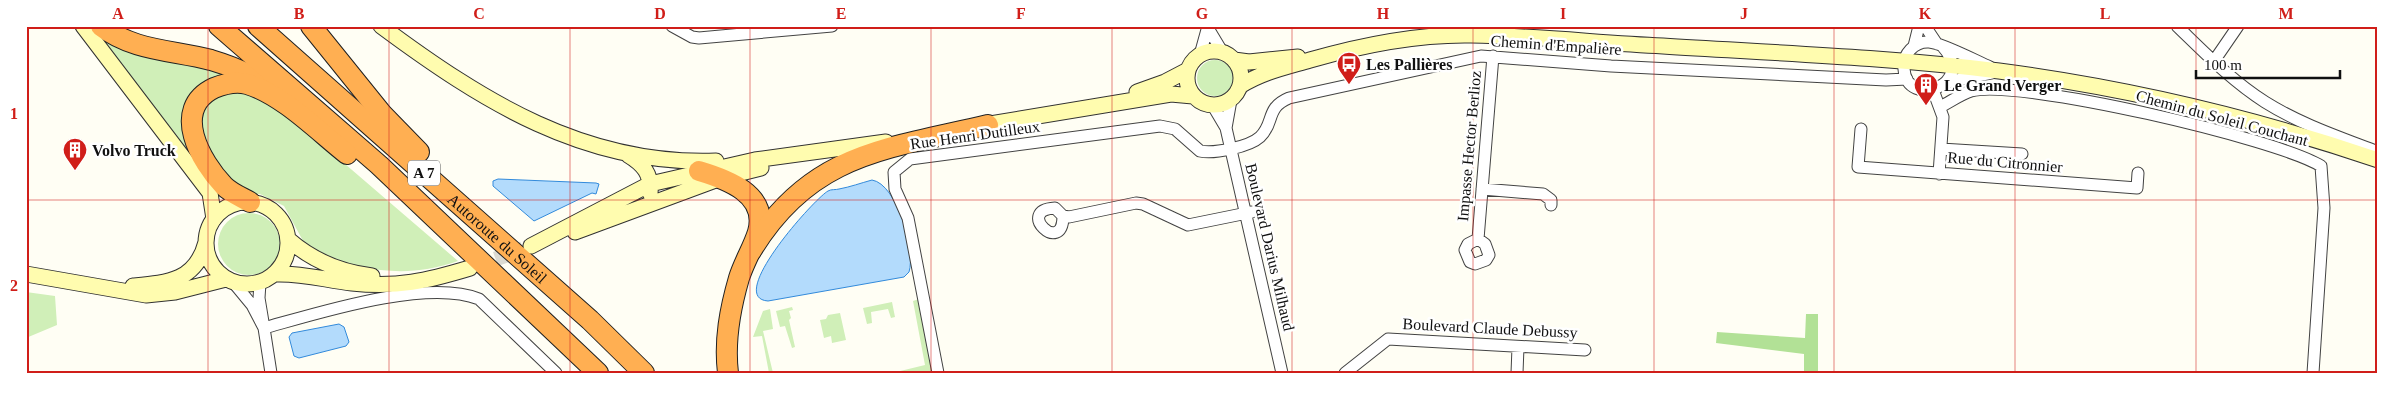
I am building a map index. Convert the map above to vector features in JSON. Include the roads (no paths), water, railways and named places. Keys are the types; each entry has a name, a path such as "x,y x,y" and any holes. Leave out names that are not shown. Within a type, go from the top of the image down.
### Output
{"highway":[{"path":"101,26 121,39 143,47 210,60 252,76 287,100 374,176 472,270"},
{"name":"Autoroute du Soleil","path":"219,26 379,165 472,270 598,373"},
{"name":"Autoroute du Soleil","path":"258,26 590,320 644,373"},
{"path":"311,26 364,93 404,138 533,259 590,320"},
{"path":"250,202 233,193 216,177 204,160 192,133 192,118 196,107 211,90 224,84 246,84 266,92 374,176"},
{"path":"751,251 764,229 791,199 809,183 836,167 884,150 988,125"},
{"path":"699,171 721,178 744,190 755,205 760,224 740,276 732,305 727,329 728,373"}],"main road":[{"path":"83,26 210,193 214,219 203,254 193,269 179,278 151,284 109,288"},
{"path":"381,26 456,80 518,116 556,133 622,152 684,160 755,160"},
{"path":"862,146 721,178 531,246 650,184 699,171 755,160 862,146 1171,94 1193,96 1213,106 1231,100 1240,86 1256,76 1336,52 1377,43 1471,35 1904,62 2001,72 2163,99 2269,125 2378,160"},
{"path":"1085,107 1151,87 1188,70 1200,55 1209,52 1249,62 1336,52"},
{"path":"1229,56 1241,72 1240,86"},
{"path":"1188,70 1187,79 1193,96"},
{"path":"622,152 643,166 650,178 650,195 643,207"},
{"path":"26,274 136,294 158,295 230,280 246,284 260,283 276,274 286,258 288,240 286,228 276,214 261,205 250,202 230,206 214,219"},
{"path":"288,240 318,261 351,272 394,278 472,270"},
{"path":"206,241 211,263 230,280"},
{"path":"276,274 304,274 350,283 394,286 437,279 472,270"}],"street":[{"path":"672,26 692,37 699,38 832,26"},
{"path":"1919,26 1914,46 1904,62 1907,79 1918,89 1933,90 1947,82 2001,72"},
{"path":"1925,26 1940,46 1948,53 1952,67 1947,82"},
{"path":"2177,26 2230,76 2265,102 2303,123 2378,152"},
{"path":"2214,61 2238,26"},
{"path":"1200,55 1208,27"},
{"path":"1208,27 1229,56"},
{"path":"1914,46 1929,42 2001,72"},
{"name":"Chemin d'Empalière","path":"1231,148 1260,137 1275,106 1290,98 1473,57 1493,56 1611,66 1886,80 1907,79"},
{"name":"Impasse Hector Berlioz","path":"1478,239 1493,56"},
{"name":"Rue du Citronnier","path":"1933,90 1943,117 1939,174 2137,188 2138,173"},
{"name":"Chemin du Soleil Couchant","path":"1940,107 1971,91 2017,90 2122,108 2227,133 2309,158 2321,166 2324,208 2313,373"},
{"name":"Boulevard Darius Milhaud","path":"1226,128 1231,100"},
{"name":"Boulevard Darius Milhaud","path":"1213,106 1226,128 1250,212 1282,373"},
{"name":"Rue Henri Dutilleux","path":"938,373 908,218 893,181 894,172 902,163 910,159 1160,126 1175,129 1200,151 1208,153 1231,148"},
{"path":"1861,129 1858,167 1939,174"},
{"path":"1941,149 2022,154"},
{"path":"1482,189 1543,194 1551,200 1551,205"},
{"path":"1063,216 1136,203 1150,206 1180,223 1188,225 1250,212"},
{"path":"230,280 252,305 264,328"},
{"path":"260,283 260,298 271,373"},
{"path":"264,328 370,300 446,292 464,293 479,299 556,373"},
{"name":"Boulevard Claude Debussy","path":"1345,373 1388,339 1585,350"},
{"path":"1517,373 1518,346"},
{"path":"1282,373 1288,373"}],"water":[{"path":"498,179 599,184 596,194 592,193 534,221 493,186 493,181"},
{"path":"872,180 881,184 897,205 910,249 909,272 904,277 768,301 758,296 757,284 764,267 807,211 829,190"},
{"path":"339,324 344,327 349,342 346,346 299,358 294,356 289,337 292,333"}],"tunnel":[{"path":"474,267 523,249"}],"place":[{"name":"Les Pallières","path":"1349,85"},
{"name":"Le Grand Verger","path":"1926,106"},
{"name":"Volvo Truck","path":"75,171"}]}
